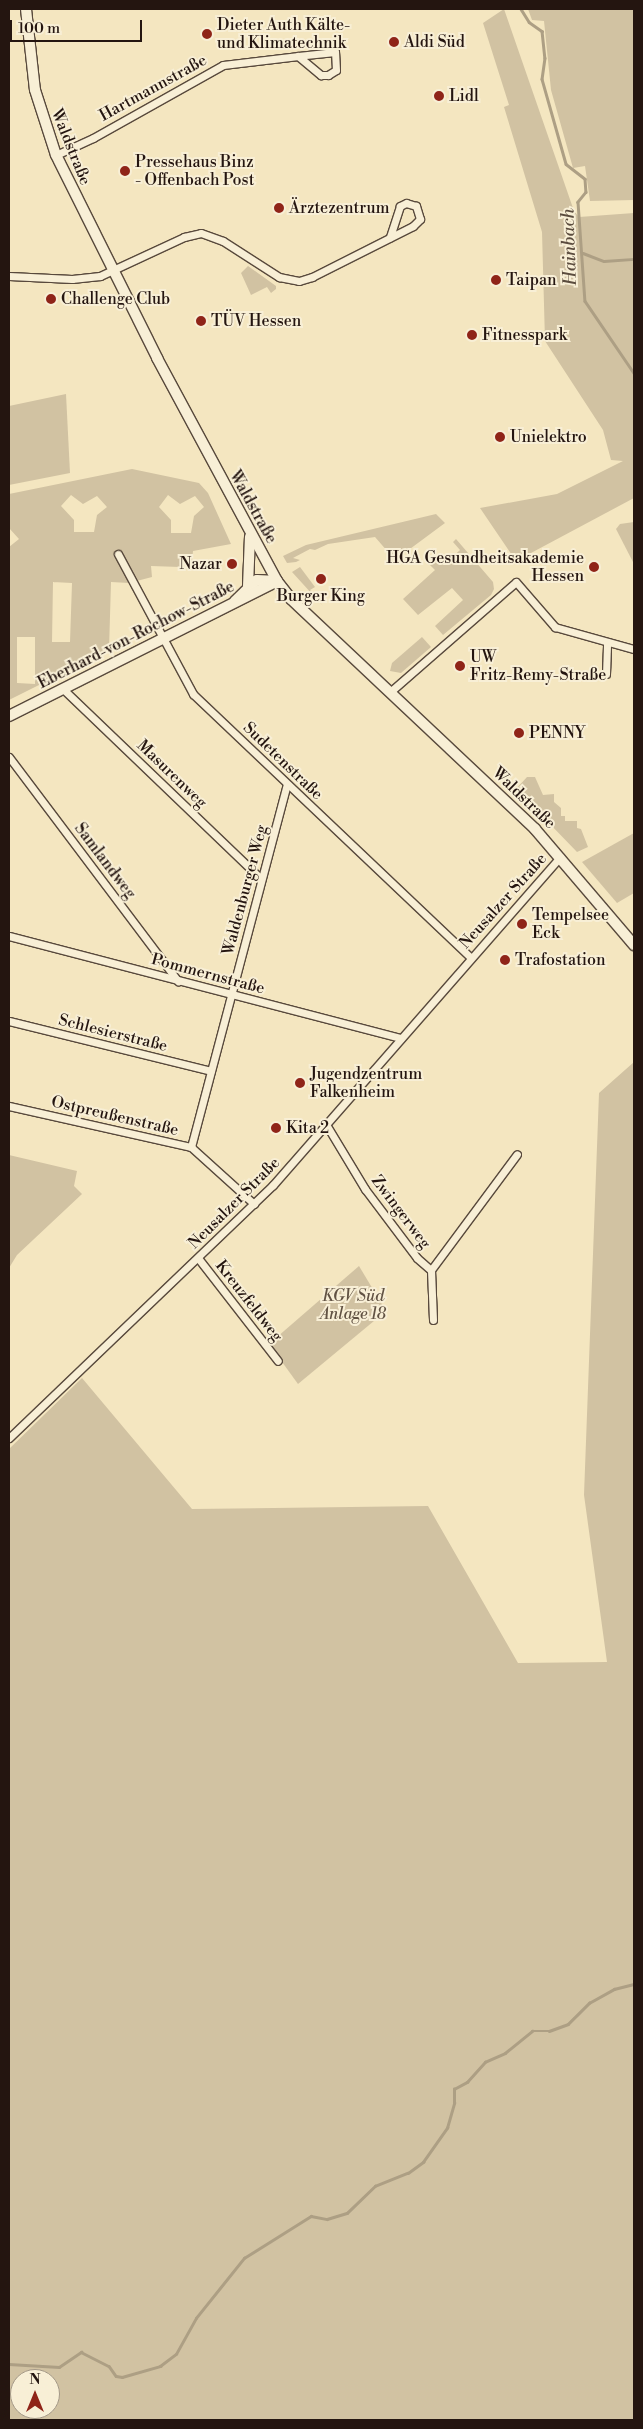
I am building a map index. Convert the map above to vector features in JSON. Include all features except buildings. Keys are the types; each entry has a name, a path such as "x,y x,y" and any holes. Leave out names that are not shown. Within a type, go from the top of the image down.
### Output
{"main road":[{"name":"Waldstraße","path":"26,9 35,90 56,154 114,272 250,534 277,581 291,599 530,824 634,945"},
{"path":"248,586 250,534"},
{"path":"231,604 248,586 262,578 277,581"},
{"name":"Eberhard-von-Rochow-Straße","path":"9,716 277,581"},
{"name":"Waldstraße","path":"612,919 634,935"}],"street":[{"name":"Hartmannstraße","path":"56,154 93,138 217,68 234,62 335,52 336,70 328,75 321,74 298,56"},
{"path":"9,276 72,279 114,272 184,237 201,233 223,241 280,277 299,281 390,237 419,221 420,212 416,206 406,203 400,206 390,237"},
{"name":"Sudetenstraße","path":"118,554 136,583 162,640 193,694 470,957"},
{"path":"390,692 516,582 555,627 634,649"},
{"path":"606,674 607,642"},
{"name":"Masurenweg","path":"63,689 262,879"},
{"name":"Samlandweg","path":"9,757 178,981"},
{"name":"Waldenburger Weg","path":"191,1147 288,784"},
{"name":"Neusalzer Straße","path":"9,1438 254,1204 327,1126 470,957 560,858"},
{"name":"Pommernstraße","path":"9,936 401,1038"},
{"name":"Schlesierstraße","path":"9,1021 211,1071"},
{"name":"Ostpreußenstraße","path":"9,1106 191,1147 254,1204"},
{"name":"Zwingerweg","path":"327,1126 365,1189 417,1258 431,1270 433,1320"},
{"path":"431,1270 517,1154"},
{"name":"Kreuzfeldweg","path":"198,1258 278,1361"}],"green space":[{"path":"504,9 574,211 579,217 634,213 634,498 516,561 480,508 557,494 623,461 611,460 603,430 545,341 542,232 504,107 509,105 483,23"},
{"path":"528,9 634,9 634,200 590,201 585,166 573,168 551,90 544,21 532,20"},
{"path":"248,266 276,286 276,289 271,293 267,287 251,295 241,273"},
{"path":"66,394 70,473 9,485 9,406"},
{"path":"132,469 199,483 208,493 231,544 193,551 192,562 181,562 180,567 151,566 152,577 129,583 111,582 109,650 9,700 9,547 19,539 9,528 9,494","holes":["71,495 83,504 97,496 107,507 97,515 94,532 74,532 74,520 61,506","168,495 180,504 195,496 204,507 194,516 191,533 171,533 171,520 159,507","53,582 72,583 70,642 52,642","17,637 35,637 35,684 17,683"]},
{"path":"436,514 445,523 395,560 375,537 328,544 315,550 310,549 293,558 300,560 296,562 287,563 283,556 306,545"},
{"path":"634,522 634,564 616,529 620,524"},
{"path":"456,539 493,582 494,589 491,595 443,635 435,626 463,600 452,588 418,615 403,599 435,570 429,564 440,554 447,562 460,550 453,542"},
{"path":"300,567 315,587 310,590 323,606 292,572"},
{"path":"422,637 431,647 401,673 390,671 392,663"},
{"path":"527,777 535,777 543,795 554,794 554,802 561,808 561,816 565,816 565,821 577,821 577,828 581,829 588,847 577,852 516,789"},
{"path":"634,833 634,893 617,903 582,862"},
{"path":"634,1062 634,2420 9,2420 9,1449 82,1378 192,1509 428,1506 518,1663 607,1662 584,1495 599,1093"},
{"path":"9,1155 77,1171 74,1186 82,1194 17,1255 9,1268"},
{"name":"KGV Süd Anlage 18","path":"359,1266 386,1311 298,1384 269,1344"}],"waterway":[{"name":"Hainbach","path":"521,9 529,22 542,31 545,58 542,79 566,164 585,179 586,192 578,202 585,301 634,373"},
{"path":"583,253 604,261 634,259"},
{"path":"9,2364 59,2367 81,2352 109,2366 116,2376 122,2377 160,2366 176,2354 196,2318 244,2258 311,2216 327,2219 347,2213 375,2186 408,2173 423,2162 447,2128 454,2103 454,2089 467,2082 485,2062 505,2053 532,2031 549,2031 568,2024 589,2003 614,1989 634,1984"}],"place":[{"name":"Dieter Auth Kälte- und Klimatechnik","path":"207,34"},
{"name":"Aldi Süd","path":"394,42"},
{"name":"Lidl","path":"439,96"},
{"name":"Pressehaus Binz - Offenbach Post","path":"125,171"},
{"name":"Ärztezentrum","path":"279,208"},
{"name":"Taipan","path":"496,280"},
{"name":"Challenge Club","path":"51,299"},
{"name":"TÜV Hessen","path":"201,321"},
{"name":"Fitnesspark","path":"472,335"},
{"name":"Unielektro","path":"500,437"},
{"name":"Nazar","path":"232,564"},
{"name":"HGA Gesundheitsakademie Hessen","path":"594,567"},
{"name":"Burger King","path":"321,579"},
{"name":"UW Fritz-Remy-Straße","path":"460,666"},
{"name":"PENNY","path":"519,733"},
{"name":"Tempelsee Eck","path":"522,924"},
{"name":"Trafostation","path":"505,960"},
{"name":"Jugendzentrum Falkenheim","path":"300,1083"},
{"name":"Kita 2","path":"276,1128"}]}
